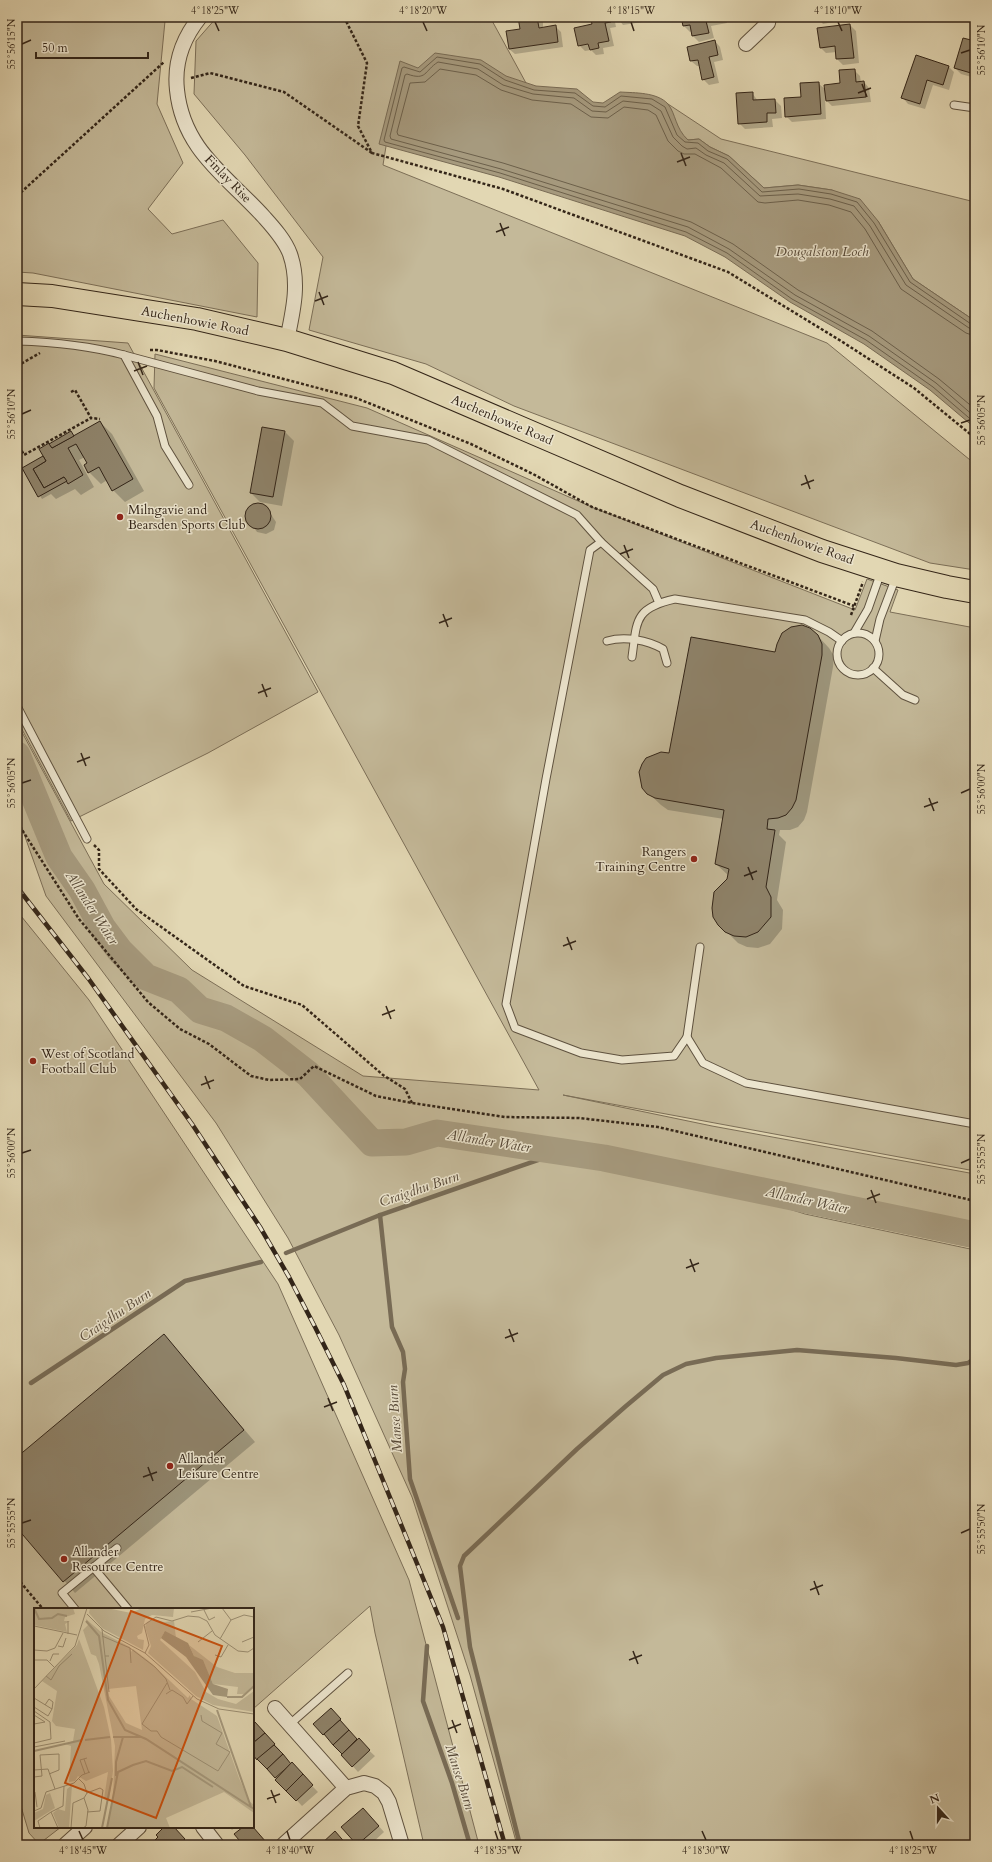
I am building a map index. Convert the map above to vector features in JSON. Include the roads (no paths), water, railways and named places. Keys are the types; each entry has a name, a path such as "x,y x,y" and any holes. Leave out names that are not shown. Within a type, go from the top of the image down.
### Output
{"main road":[{"name":"Auchenhowie Road","path":"17,294 52,296 197,319 287,340 393,373 680,496 822,551 882,571 947,587 975,592"}],"street":[{"name":"Finlay Rise","path":"200,17 191,28 183,44 176,82 179,106 190,134 208,161 275,229 289,253 296,284 287,340"},
{"path":"746,44 768,23 769,17"},
{"path":"275,1708 346,1788"},
{"path":"283,1845 346,1788 364,1782 375,1786 384,1793 389,1802 402,1845"},
{"path":"65,1845 84,1828"},
{"path":"119,1845 138,1828"},
{"path":"204,1828 217,1845"}],"lane":[{"path":"954,104 975,108"},
{"path":"17,341 110,351 258,391 322,403 352,426 428,440 577,515 601,542 653,589 658,603"},
{"path":"124,355 157,416 165,446 189,485"},
{"path":"601,542 590,550 546,779 506,1004 516,1028 581,1053 622,1060 674,1056 687,1037 700,947"},
{"path":"854,634 866,634 875,642 879,652 877,663 873,668 864,674 859,675 845,670 841,666 837,656 842,641 854,634 868,610 882,571"},
{"path":"875,642 880,619 882,571"},
{"path":"632,657 636,622 644,612 658,603 675,599 805,620 829,632 842,641"},
{"path":"607,641 619,638 654,644 663,649 667,663"},
{"path":"873,668 903,696 915,700"},
{"path":"17,706 87,839"},
{"path":"687,1037 703,1063 746,1083 975,1124"},
{"path":"75,1608 62,1593 117,1548"},
{"path":"94,1567 127,1608"},
{"path":"290,1724 348,1673"}],"water":[{"name":"Dougalston Loch","path":"435,53 481,60 506,76 536,86 577,89 593,102 603,103 620,92 639,93 658,97 671,108 678,126 688,140 699,139 710,147 729,156 764,188 798,185 832,190 860,199 878,221 913,279 975,321 975,428 930,390 864,344 790,302 725,257 685,236 499,177 379,144 400,61 418,68"}],"waterway":[{"name":"Allander Water","path":"17,755 59,857 82,890 102,927 120,951 146,977 179,990 200,1010 226,1018 263,1039 308,1074 372,1143 406,1142 437,1133 604,1158 975,1235"},
{"name":"Craigdhu Burn","path":"286,1253 380,1215 561,1152"},
{"name":"Manse Burn","path":"380,1215 392,1327 403,1352 405,1369 403,1382 410,1479 458,1618"},
{"name":"Craigdhu Burn","path":"31,1383 185,1281 261,1262"},
{"path":"520,1845 470,1647 460,1566 464,1556 577,1449 626,1406 663,1375 686,1364 716,1358 797,1350 896,1358 956,1365 968,1363 975,1358"},
{"name":"Manse Burn","path":"427,1646 423,1701 452,1783 470,1845"}],"railway":[{"path":"17,887 88,978 192,1124 260,1227 289,1277 315,1327 344,1385 443,1627 505,1845"}],"place":[{"name":"Milngavie and Bearsden Sports Club","path":"120,517"},
{"name":"Rangers Training Centre","path":"694,859"},
{"name":"West of Scotland Football Club","path":"33,1061"},
{"name":"Allander Leisure Centre","path":"170,1466"},
{"name":"Allander Resource Centre","path":"64,1559"}]}
